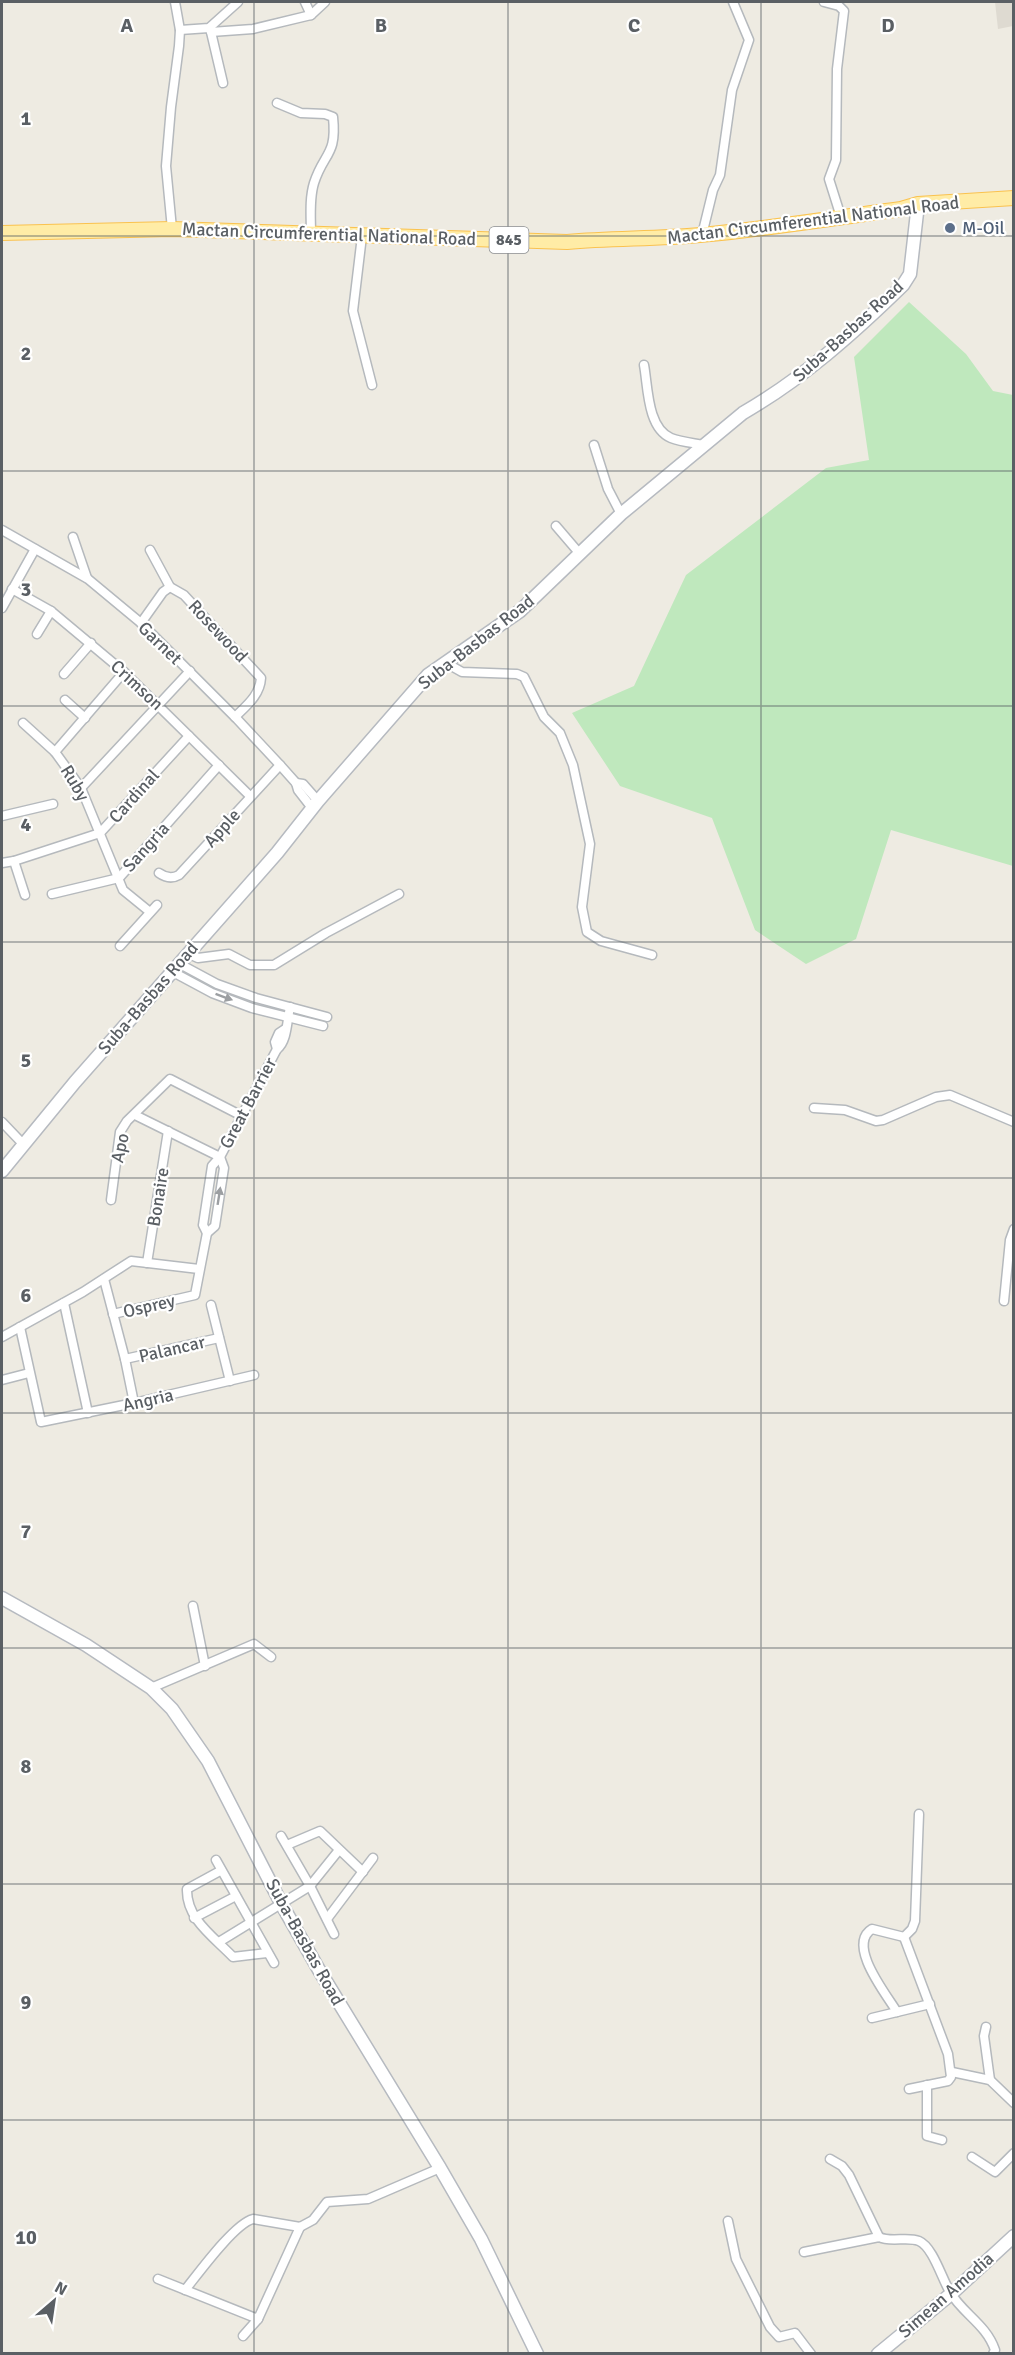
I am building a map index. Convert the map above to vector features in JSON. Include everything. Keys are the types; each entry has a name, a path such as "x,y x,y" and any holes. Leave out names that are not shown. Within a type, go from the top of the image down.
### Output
{"main road":[{"name":"Mactan Circumferential National Road","path":"2,233 172,229 567,242 702,235 901,209 918,204 1014,198"}],"street":[{"path":"172,229 166,166 180,30 175,2"},
{"path":"210,30 238,2"},
{"path":"305,2 311,15"},
{"path":"180,30 253,29 311,15 325,2"},
{"path":"702,235 713,190 720,175 732,90 749,40 733,2"},
{"path":"824,2 840,6 844,11 837,69 836,160 829,183 841,217"},
{"path":"210,30 223,83"},
{"path":"278,103 301,113 325,114 333,117 335,138 330,153 314,182 311,234"},
{"name":"Suba-Basbas Road","path":"2,1171 75,1082 277,853 315,804 428,675 520,610 621,514 742,413 802,374 845,339 903,285 910,274 918,204"},
{"path":"362,236 353,311 372,385"},
{"path":"645,364 652,417 669,437 704,445"},
{"path":"594,445 608,489 621,514"},
{"path":"556,526 580,554"},
{"name":"Garnet","path":"2,530 88,579 141,623 280,765 296,783 297,790 315,804"},
{"path":"73,537 88,579"},
{"path":"2,608 35,549"},
{"path":"150,550 170,586"},
{"name":"Rosewood","path":"141,623 163,591 170,586 184,595 261,678 258,693 235,717"},
{"name":"Crimson","path":"12,589 51,611 91,643 158,704 250,796"},
{"path":"37,634 51,611"},
{"path":"64,674 91,643"},
{"path":"446,663 462,672 524,677 544,717 561,733 573,765 590,844 582,907 587,932 601,941 652,955"},
{"path":"81,788 190,671"},
{"path":"55,752 124,672"},
{"path":"65,700 85,718"},
{"name":"Ruby","path":"23,723 55,752 81,788 123,890 150,912"},
{"name":"Cardinal","path":"2,863 100,833 189,736"},
{"name":"Sangria","path":"52,894 119,878 219,765"},
{"name":"Apple","path":"159,873 168,878 179,875 280,765"},
{"path":"2,816 53,804"},
{"path":"14,861 25,895"},
{"path":"187,953 198,958 229,954 250,964 274,965 326,933 399,894"},
{"path":"120,946 157,905"},
{"path":"175,967 256,998 327,1017"},
{"path":"175,967 212,993 252,1008 323,1026"},
{"name":"Great Barrier","path":"199,1269 207,1233 203,1225 212,1166 220,1157 277,1049 275,1042 279,1033 285,1029 290,1007"},
{"name":"Apo","path":"111,1200 120,1132 127,1121 170,1079 242,1116"},
{"path":"814,1108 845,1110 876,1121 936,1096 950,1095 1014,1122"},
{"path":"135,1115 220,1157"},
{"path":"2,1122 24,1145"},
{"name":"Bonaire","path":"147,1263 168,1131"},
{"path":"1004,1301 1010,1240 1014,1229"},
{"path":"2,1337 131,1262 199,1269"},
{"name":"Osprey","path":"113,1314 195,1295 199,1269"},
{"path":"104,1279 134,1403"},
{"path":"63,1303 88,1413"},
{"path":"211,1305 230,1381"},
{"path":"2,1380 29,1373 20,1327"},
{"name":"Palancar","path":"125,1359 219,1338"},
{"name":"Angria","path":"29,1373 41,1422 254,1375"},
{"name":"Suba-Basbas Road","path":"2,1598 86,1646 151,1688 172,1709 208,1761 282,1905 319,1970 481,2239 537,2354"},
{"path":"193,1606 205,1666"},
{"path":"151,1688 254,1644 271,1657"},
{"path":"904,1937 915,1921 919,1814"},
{"path":"287,1845 320,1831 363,1872"},
{"path":"282,1836 334,1934"},
{"path":"219,1942 310,1886 339,1850"},
{"path":"327,1919 373,1858"},
{"path":"216,1860 220,1871 274,1963"},
{"path":"220,1871 187,1889 187,1901 194,1918 233,1957 267,1953"},
{"path":"194,1918 236,1896"},
{"path":"897,2012 866,1961 863,1950 864,1939 872,1929 904,1937"},
{"path":"904,1937 948,2054 952,2072 948,2080 909,2089"},
{"path":"872,2018 930,2004"},
{"path":"986,2027 984,2036 990,2080"},
{"path":"952,2072 990,2080 1014,2103"},
{"path":"927,2085 927,2136 942,2140"},
{"path":"972,2157 995,2172 1014,2153"},
{"path":"830,2159 842,2166 849,2175 879,2237 885,2240 918,2240 926,2246 951,2294 990,2336 995,2350 993,2354"},
{"path":"243,2336 258,2319 300,2227 313,2220 327,2202 368,2199 440,2168"},
{"path":"185,2290 232,2234 248,2220 300,2227"},
{"path":"728,2221 736,2259 770,2327 779,2337 795,2333 811,2354"},
{"name":"Simean Amodia","path":"878,2354 951,2294 1014,2236"},
{"path":"804,2252 879,2237"},
{"path":"158,2279 258,2319"}],"shaded area":[{"path":"995,2 1013,2 1013,26 998,29"}],"green space":[{"path":"909,302 966,354 993,391 1013,395 1013,866 891,830 856,939 806,964 755,930 712,818 620,786 572,713 634,686 686,575 826,468 869,460 854,357"}],"place":[{"name":"M-Oil","path":"950,228"}]}
